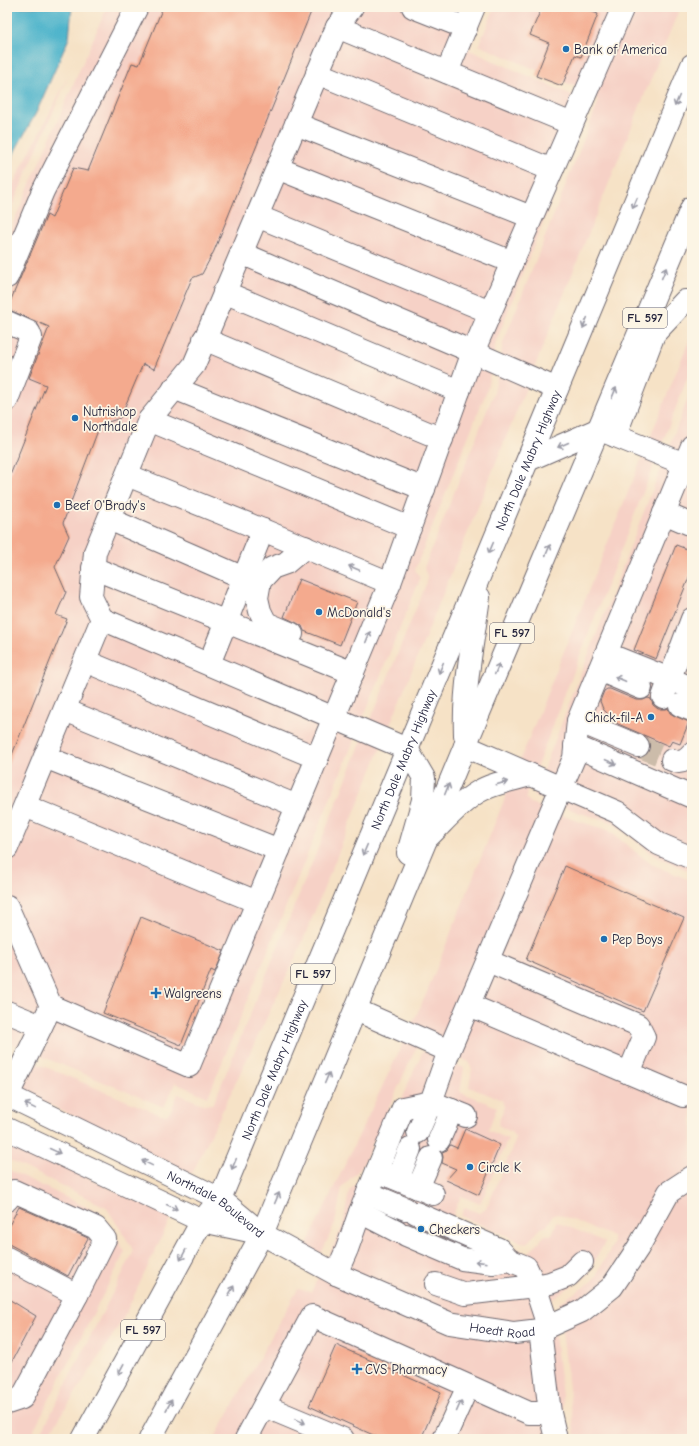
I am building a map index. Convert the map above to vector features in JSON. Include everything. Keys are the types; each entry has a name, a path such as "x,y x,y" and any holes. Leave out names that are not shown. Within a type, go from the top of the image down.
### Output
{"main road":[{"path":"7,277 43,191 137,7"},
{"path":"352,7 337,27 194,365 149,420 95,552 91,596 102,619 407,749 424,778 423,800 380,950"},
{"path":"413,7 466,28"},
{"path":"447,72 474,7"},
{"path":"7,906 51,1006 188,1066 334,718 345,670 390,583 473,352 623,7"},
{"path":"337,27 572,124"},
{"name":"North Dale Mabry Highway","path":"83,1439 202,1221 220,1199 692,65"},
{"path":"317,73 552,170"},
{"path":"296,124 531,217"},
{"path":"277,168 512,262"},
{"name":"FL 597","path":"150,1439 262,1234 465,746 607,432 692,207"},
{"path":"257,216 490,312"},
{"path":"241,253 557,389"},
{"path":"224,292 459,391"},
{"path":"607,432 654,334 685,301 692,300"},
{"path":"7,322 29,332 31,338 7,400"},
{"path":"204,339 442,439"},
{"path":"174,388 424,489"},
{"path":"149,420 410,528"},
{"path":"398,1179 431,1102 449,1051 574,758 578,721 664,513 690,459 607,432 528,460"},
{"path":"127,475 390,583"},
{"path":"664,513 692,525"},
{"path":"109,519 244,578"},
{"path":"209,664 263,530"},
{"path":"305,547 286,564 267,608 266,623 325,648 345,670"},
{"path":"93,568 345,670"},
{"path":"483,568 464,719 465,746 616,812 659,844 692,858"},
{"path":"8,844 102,619"},
{"path":"603,662 679,696 690,629"},
{"path":"85,660 317,758"},
{"path":"603,662 641,688"},
{"path":"65,710 297,806"},
{"path":"578,721 638,746"},
{"path":"575,746 692,796"},
{"path":"45,757 279,850"},
{"path":"427,838 456,809 478,792 531,775"},
{"path":"25,806 257,902"},
{"path":"488,961 638,1025 644,1037 629,1073"},
{"path":"469,1004 683,1096"},
{"path":"7,1096 51,1006"},
{"path":"356,1010 449,1051"},
{"path":"7,1012 42,1026"},
{"name":"Northdale Boulevard","path":"7,1096 220,1199 262,1234"},
{"path":"336,1274 347,1249 364,1203 377,1171 403,1108 431,1102 459,1113 435,1149 425,1191 377,1171"},
{"path":"7,1123 33,1125 117,1149"},
{"name":"Northdale Boulevard","path":"7,1129 202,1221 262,1234"},
{"name":"Hoedt Road","path":"262,1234 336,1274 449,1323 514,1333 544,1328 582,1311 612,1287 638,1248 669,1192 692,1177"},
{"path":"7,1200 14,1191 96,1228 105,1239 22,1398 7,1403"},
{"path":"364,1203 411,1211 499,1248 509,1260 526,1267 535,1286 544,1328 550,1413 556,1439"},
{"path":"364,1203 402,1233 462,1259 493,1263 509,1260"},
{"path":"7,1258 77,1295"},
{"path":"436,1284 465,1294 535,1286 550,1283 568,1276 582,1262"},
{"path":"246,1439 312,1316 529,1413 550,1413"},
{"path":"444,1439 468,1386"},
{"path":"264,1406 343,1439"}],"shaded area":[{"path":"107,7 486,7 469,50 590,103 496,341 487,390 415,569 420,579 208,1097 175,1083 164,1107 7,1042 7,237"},
{"path":"495,7 680,7 299,950 192,1174 128,1143 128,1141 120,1139 7,1084 7,1051 161,1115 166,1115 170,1112 178,1094 205,1105 212,1104 215,1100 427,582 427,576 424,568 494,393 503,343 597,106 598,101 594,95 479,45"},
{"path":"69,75 7,218 7,196"},
{"path":"692,333 692,366 527,792 526,798 531,803 577,821 608,830 651,864 692,881 692,1166 606,1280 578,1302 560,1310 559,1303 593,1281 612,1247 613,1238 558,1214 553,1215 547,1226 541,1228 526,1244 461,1216 465,1207 479,1213 486,1209 515,1142 515,1137 511,1132 498,1125 504,1107 502,1100 469,1087 472,1069 469,1062 424,1043 416,1048 362,1167 342,1187 335,1223 321,1254 306,1246 425,997"},
{"path":"692,388 692,872 655,856 612,822 580,813 534,795"},
{"path":"423,1051 464,1068 460,1092 497,1107 488,1130 508,1139 480,1204 461,1196 451,1220 528,1254 545,1235 552,1235 557,1222 605,1242 587,1275 551,1300 567,1439 214,1439 298,1289 311,1292 343,1226 349,1191 368,1172"},
{"path":"7,1140 171,1217 122,1321 46,1439 38,1439 133,1251 106,1207 7,1159"},
{"path":"7,1169 101,1214 125,1252 29,1439 7,1439"},
{"path":"692,1188 692,1439 643,1439 634,1435 629,1435 616,1439 575,1439 562,1330 675,1199"}],"water":[{"path":"7,7 72,7 69,38 36,113 16,149 7,170"}],"building":[{"path":"163,7 313,7 214,251 202,274 192,278 154,369 143,364 120,418 100,425 63,523 69,536 55,567 66,592 56,615 67,619 7,767 7,483 46,385 29,378 49,327 7,309 47,215 52,218 73,168 88,171 132,63 139,65"},
{"name":"Bank of America","path":"542,7 579,7 598,14 581,57 575,55 562,86 536,76 549,43 530,35"},
{"path":"676,545 692,551 692,570 656,659 634,650"},
{"name":"McDonald's","path":"299,579 357,602 340,645 304,631 302,626 284,617"},
{"name":"Chick-fil-A","path":"607,689 636,700 651,699 653,705 658,709 668,708 670,713 689,722 680,744 672,741 669,746 618,724 603,709 600,701 604,691"},
{"name":"Pep Boys","path":"565,866 684,918 643,1011 526,960"},
{"name":"Walgreens","path":"141,917 224,951 215,972 211,970 181,1045 103,1013"},
{"path":"465,1129 500,1145 479,1195 446,1180 456,1169 442,1163 442,1152 447,1150 450,1145 457,1148"},
{"path":"19,1207 88,1238 68,1276 7,1243 7,1229"},
{"path":"7,1298 36,1316 7,1371"},
{"name":"CVS Pharmacy","path":"336,1345 441,1392 421,1439 382,1439 309,1406"}],"tunnel":[{"path":"638,746 672,760"}],"place":[{"name":"Bank of America","path":"566,49"},
{"name":"Nutrishop Northdale","path":"75,418"},
{"name":"Beef O'Brady's","path":"57,505"},
{"name":"McDonald's","path":"319,612"},
{"name":"Chick-fil-A","path":"651,717"},
{"name":"Pep Boys","path":"604,939"},
{"name":"Walgreens","path":"156,993"},
{"name":"Circle K","path":"470,1167"},
{"name":"Checkers","path":"421,1229"},
{"name":"CVS Pharmacy","path":"357,1369"}]}
